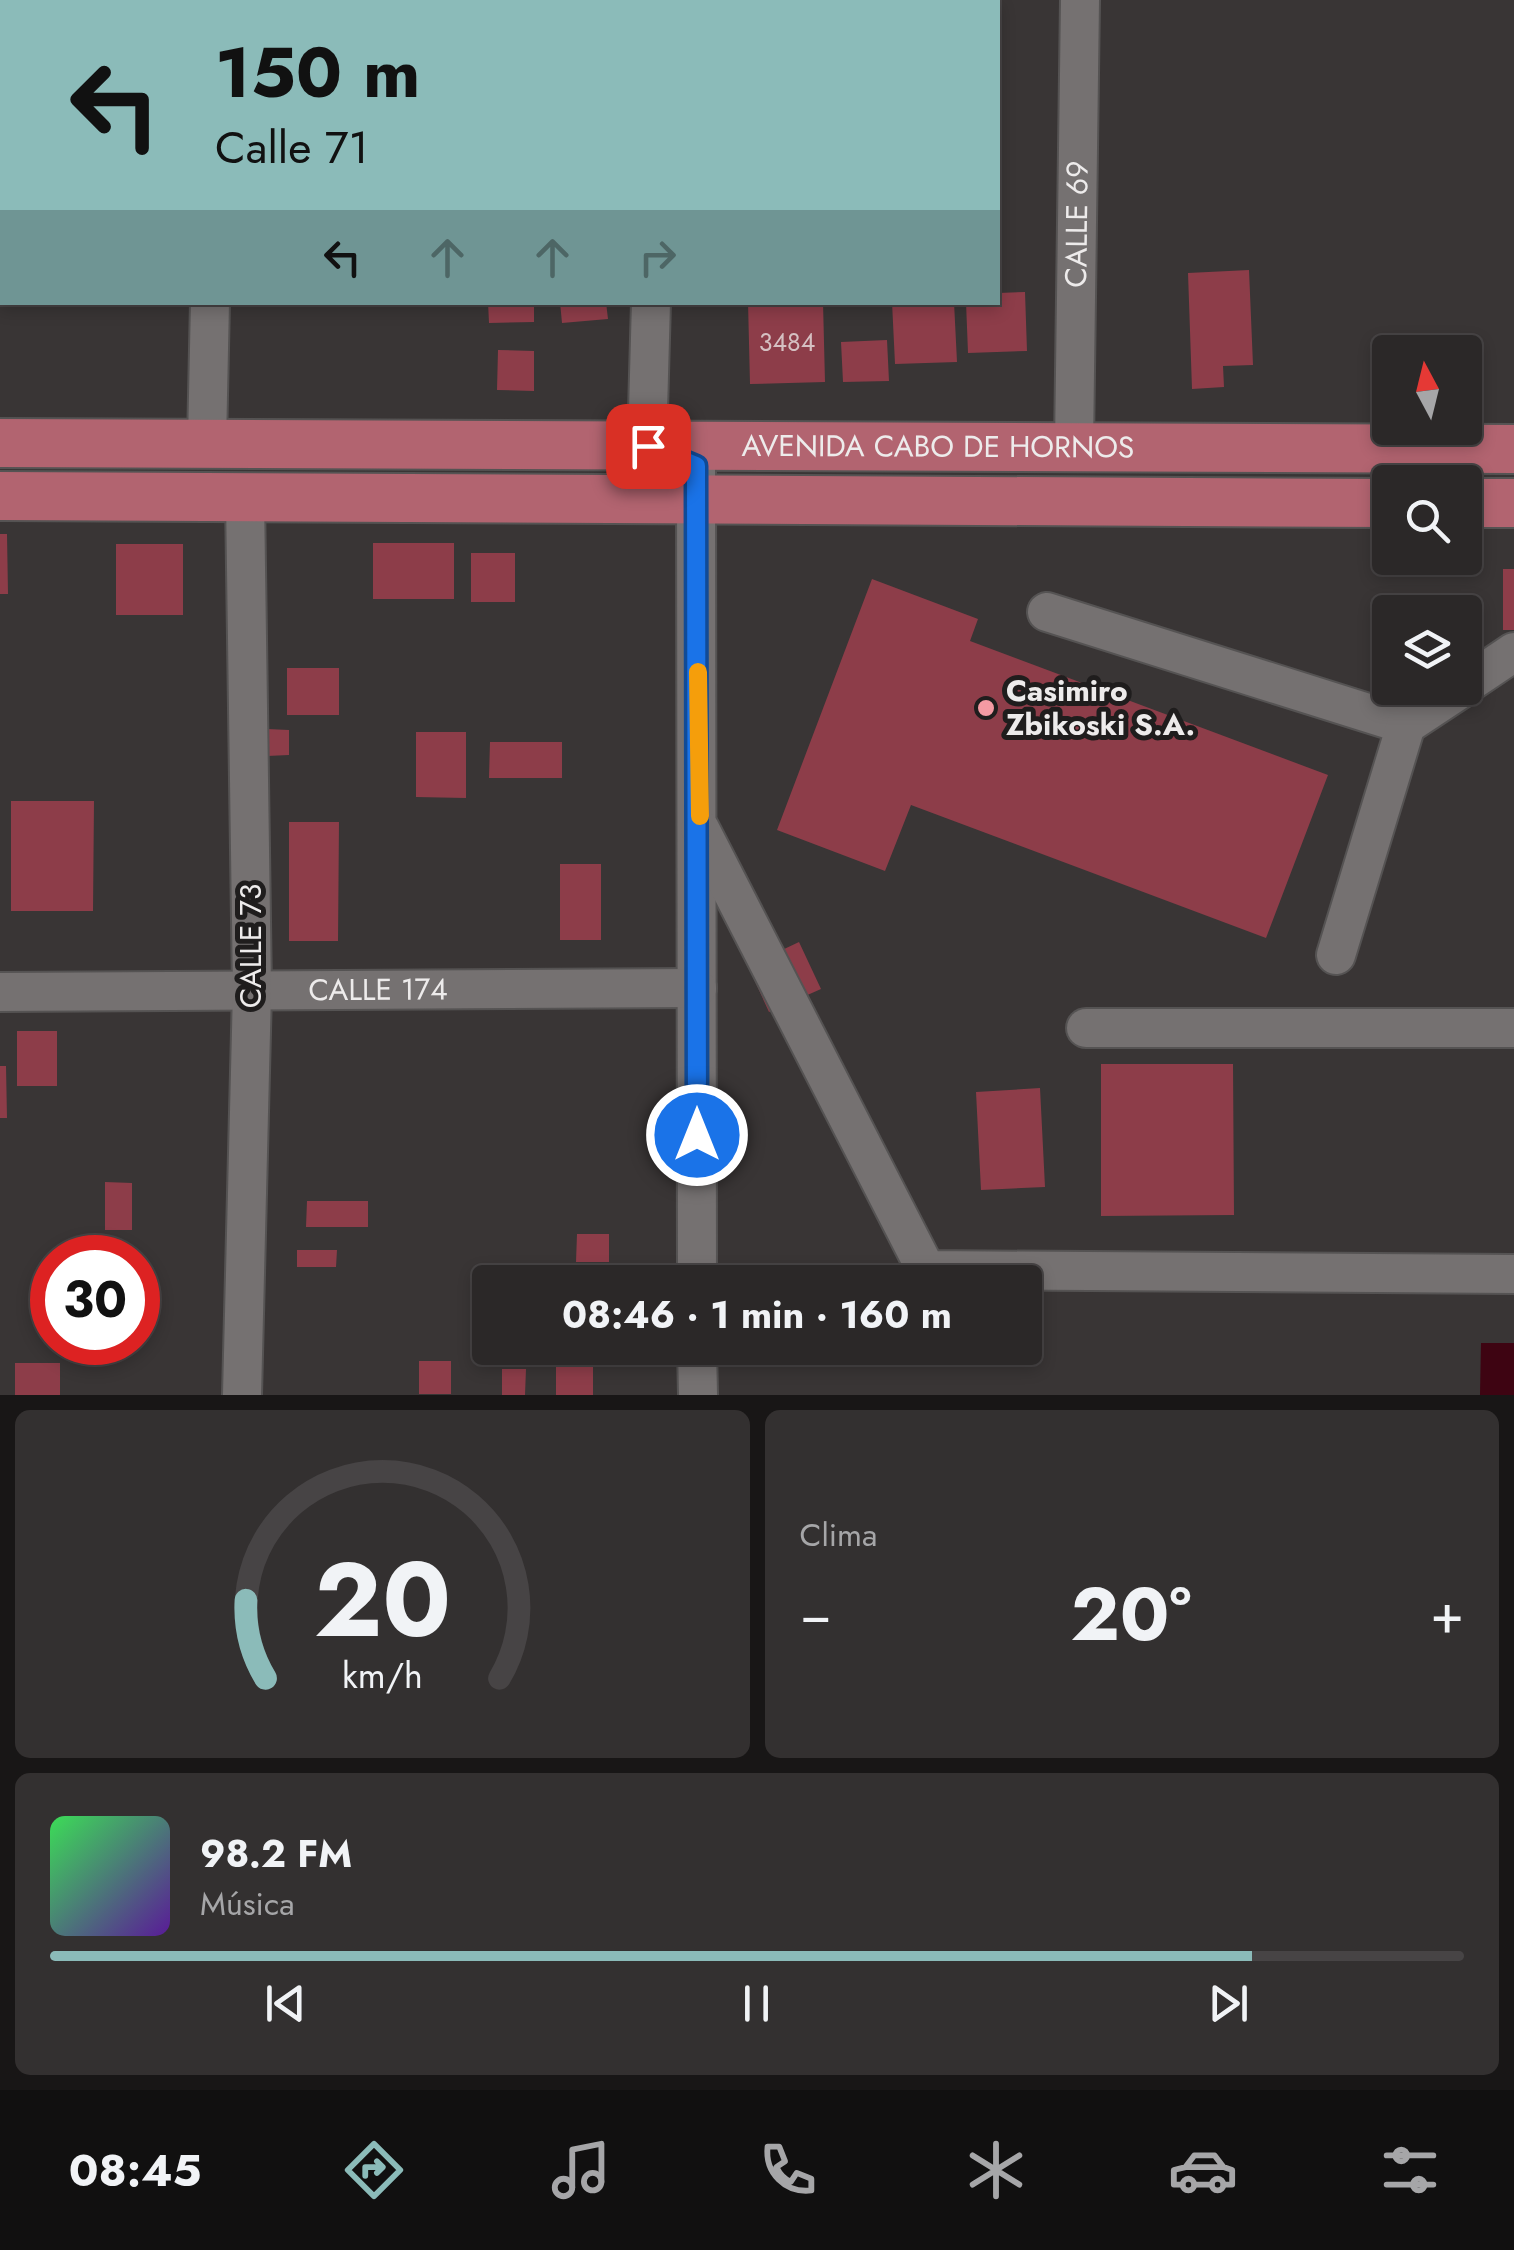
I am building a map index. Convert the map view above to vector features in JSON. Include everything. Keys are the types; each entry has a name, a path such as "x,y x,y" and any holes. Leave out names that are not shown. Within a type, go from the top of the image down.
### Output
{"main road":[{"name":"AVENIDA CABO DE HORNOS","path":"0,443 1514,449"},
{"name":"AVENIDA CABO DE HORNOS","path":"0,496 1372,503"},
{"path":"1482,503 1514,504"}],"street":[{"name":"CALLE 69","path":"1074,446 1080,0"},
{"path":"207,442 210,305"},
{"path":"651,305 648,446 696,466 700,829 697,1265"},
{"name":"CALLE 73","path":"242,1395 252,991 245,497"},
{"path":"1047,612 1406,726"},
{"path":"1482,673 1514,652"},
{"path":"1336,954 1406,726 1436,705"},
{"path":"700,829 926,1270 1514,1274"},
{"name":"CALLE 174","path":"0,992 697,988"},
{"path":"1086,1028 1514,1028"},
{"path":"698,1365 698,1395"}],"shaded area":[{"path":"1481,1343 1514,1343 1514,1395 1480,1395"}],"building":[{"path":"1249,270 1253,365 1223,366 1224,387 1192,389 1188,273"},
{"path":"1025,292 1027,351 968,353 966,305 1000,305 1000,293"},
{"path":"488,305 534,305 534,322 489,323"},
{"path":"560,305 606,305 608,319 562,323"},
{"path":"748,305 823,305 825,382 750,384"},
{"path":"892,305 954,305 957,362 895,364"},
{"path":"887,340 889,381 843,382 841,342"},
{"path":"498,350 534,351 534,391 497,390"},
{"path":"0,534 7,534 8,594 0,594"},
{"path":"373,543 454,543 454,599 373,599"},
{"path":"116,544 183,544 183,615 116,615"},
{"path":"471,553 515,553 515,602 471,602"},
{"path":"1503,569 1514,569 1514,630 1503,630"},
{"name":"Casimiro Zbikoski S.A.","path":"872,579 978,619 970,641 1328,775 1266,938 911,805 885,871 777,830"},
{"path":"287,668 339,668 339,715 287,715"},
{"path":"267,729 289,730 289,755 267,756"},
{"path":"416,732 466,732 466,798 416,797"},
{"path":"490,742 562,742 562,778 489,778"},
{"path":"11,801 94,801 93,911 11,911"},
{"path":"289,822 339,822 338,941 289,941"},
{"path":"560,864 601,864 601,940 560,940"},
{"path":"799,942 821,989 769,1012 748,966"},
{"path":"17,1031 57,1031 57,1086 17,1086"},
{"path":"1101,1064 1233,1064 1234,1215 1101,1216"},
{"path":"0,1066 6,1066 7,1118 0,1118"},
{"path":"1040,1088 1045,1187 981,1190 976,1092"},
{"path":"105,1182 132,1183 132,1230 105,1230"},
{"path":"307,1201 368,1201 368,1227 306,1227"},
{"path":"577,1234 609,1234 609,1262 576,1262"},
{"path":"297,1250 337,1250 336,1267 297,1267"},
{"path":"419,1361 451,1361 451,1394 419,1394"},
{"path":"15,1363 60,1365 60,1395 15,1395"},
{"path":"556,1365 593,1365 593,1395 556,1395"},
{"path":"502,1369 526,1369 525,1395 502,1395"}],"slow traffic":[{"path":"698,672 700,816"}],"place":[{"name":"Casimiro Zbikoski S.A.","path":"986,708"}],"route":[{"path":"648,446 696,466 700,829 697,1135"}]}
